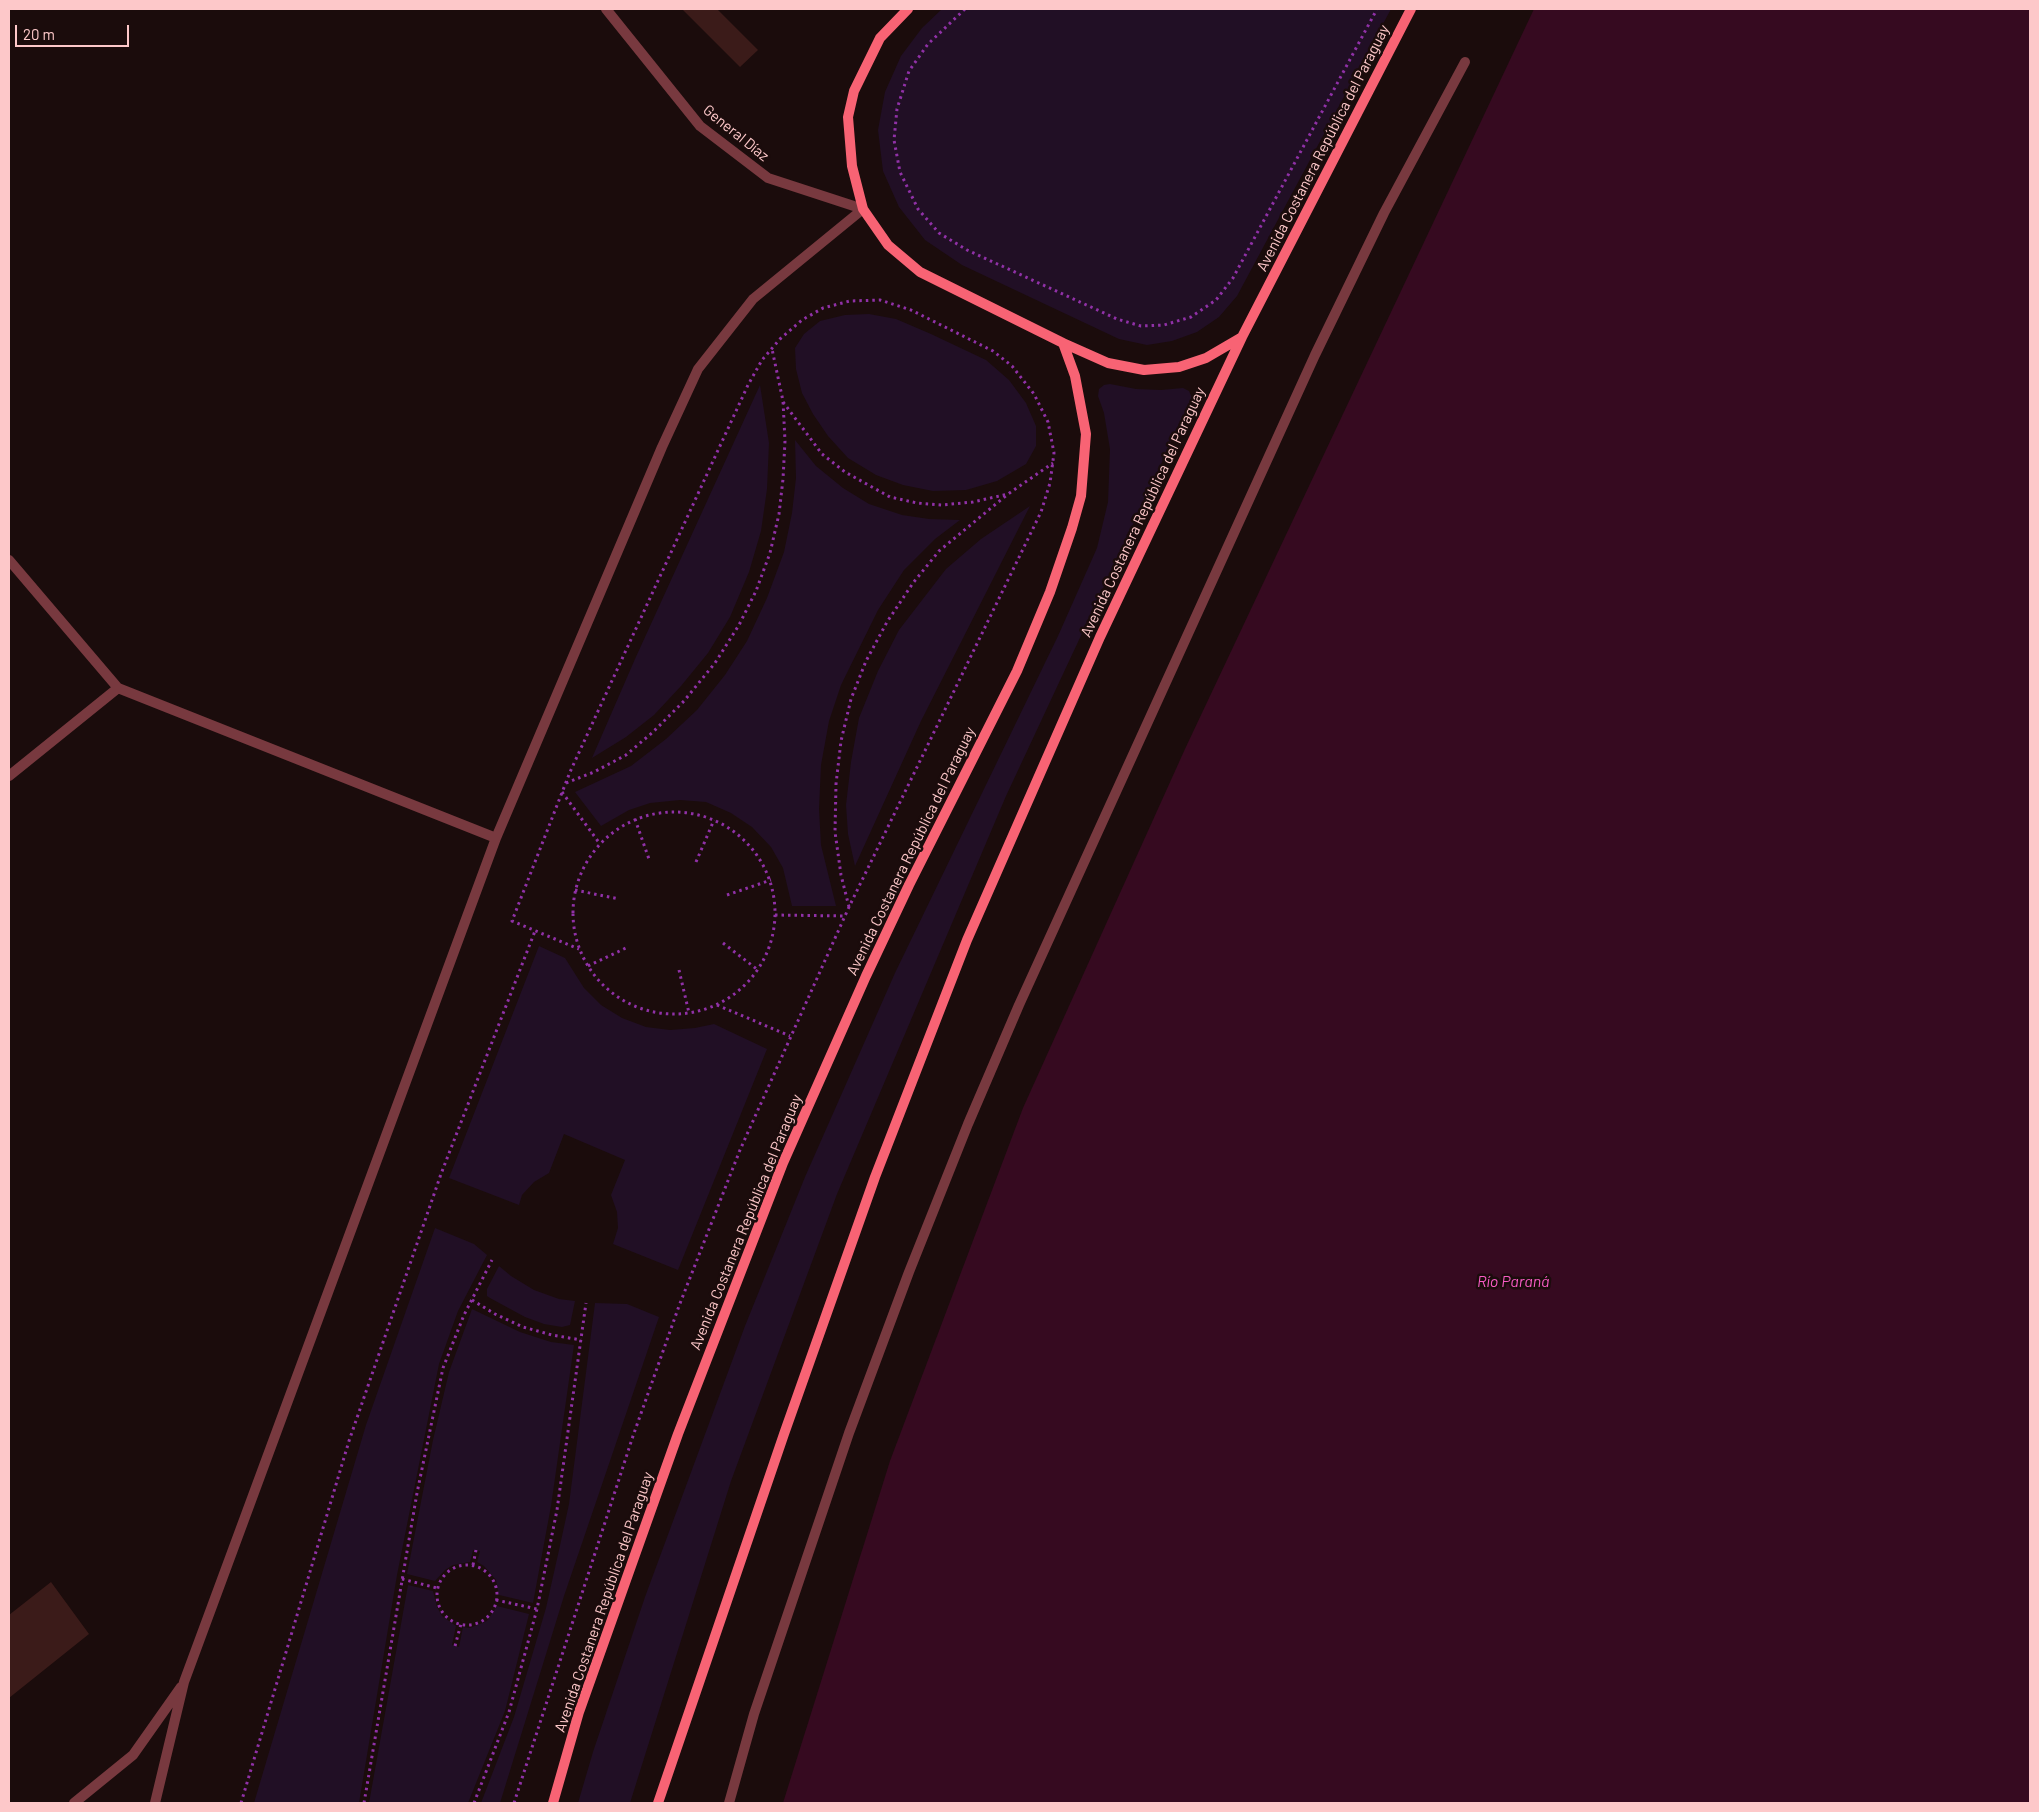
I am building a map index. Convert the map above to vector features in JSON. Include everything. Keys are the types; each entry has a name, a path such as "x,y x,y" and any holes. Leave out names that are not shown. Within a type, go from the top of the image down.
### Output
{"main road":[{"path":"908,9 880,38 854,91 848,118 851,156 862,209 888,245 920,272 1063,343 1108,363 1144,370 1179,368 1206,358 1242,337"},
{"name":"Avenida Costanera República del Paraguay","path":"658,1803 874,1177 967,940 1100,638 1242,337 1411,9"},
{"name":"Avenida Costanera República del Paraguay","path":"553,1803 579,1712 678,1434 783,1163 866,976 909,885 1017,672 1053,584 1081,496 1086,434 1075,376 1063,343"}],"street":[{"name":"General Díaz","path":"606,9 700,126 768,178 862,209"},
{"path":"729,1803 754,1714 849,1433 968,1124 1027,986 1315,355 1384,213 1465,62"},
{"path":"155,1803 184,1682 496,838 662,447 698,369 753,299 862,209"},
{"path":"9,560 118,688 496,838"},
{"path":"9,776 118,688"},
{"path":"74,1803 133,1755 184,1682"}],"path":[{"path":"965,9 928,44 909,72 897,109 894,140 900,172 918,209 939,233 967,250 1117,319 1142,326 1164,325 1191,317 1216,300 1233,278 1377,9"},
{"path":"514,1803 633,1436 679,1306 740,1150 850,907 1041,512 1050,483 1054,453 1048,422 1034,394 1012,366 993,351 911,310 880,300 850,301 823,308 802,320 762,360 748,384 562,792 512,921 579,949"},
{"path":"566,784 626,755 653,732 715,663 756,591 770,554 779,514 785,441 783,402 772,349"},
{"path":"783,402 822,454 844,472 890,496 917,503 942,505 973,502 1008,494"},
{"path":"850,907 841,875 835,832 836,784 841,741 851,699 866,662 887,622 913,583 939,551 1008,494 1053,463"},
{"path":"562,792 600,844"},
{"path":"661,813 688,813 714,820 734,832 751,848 771,880 775,915 771,944 758,970 740,990 716,1005 689,1013 660,1013 631,1005 607,989 588,966 579,949 574,930 572,910 575,890 584,865 600,844 616,830 635,819 661,813"},
{"path":"635,819 650,862"},
{"path":"696,862 714,820"},
{"path":"727,895 771,880"},
{"path":"575,890 619,899"},
{"path":"775,915 846,916"},
{"path":"241,1803 355,1422 441,1174 535,931"},
{"path":"723,943 758,970"},
{"path":"588,966 628,947"},
{"path":"679,970 689,1013"},
{"path":"716,1005 790,1036"},
{"path":"364,1803 417,1493 443,1368 472,1300 492,1260"},
{"path":"472,1300 495,1314 523,1326 552,1335 581,1340"},
{"path":"474,1803 509,1712 537,1609 557,1510 586,1303"},
{"path":"473,1565 476,1550"},
{"path":"464,1564 473,1565 481,1569 494,1582 496,1600 487,1616 480,1622 461,1624 444,1614 439,1606 437,1588 447,1572 454,1567 464,1564"},
{"path":"402,1580 437,1588"},
{"path":"496,1600 537,1609"},
{"path":"455,1646 461,1624"}],"shaded area":[{"path":"942,9 1391,9 1237,296 1219,317 1197,332 1172,341 1147,345 1119,339 962,265 925,240 899,207 883,171 878,130 885,92 901,56 922,28"},
{"path":"869,314 896,319 931,334 986,360 1009,380 1026,403 1036,426 1036,446 1026,464 997,481 966,490 933,491 903,485 876,475 848,458 828,436 802,393 796,369 795,348 804,334 820,321 845,315"},
{"path":"1110,384 1136,389 1161,390 1183,388 1189,391 1192,398 1006,796 837,1194 731,1481 630,1803 578,1803 593,1752 645,1597 745,1326 805,1177 895,973 1058,636 1097,548 1108,502 1110,449 1104,413 1098,396 1099,389 1104,385"},
{"path":"760,385 769,443 767,489 761,531 749,572 730,617 708,653 654,715 626,737 592,758 635,659"},
{"path":"795,440 816,466 843,488 869,504 902,515 929,519 960,520 935,539 904,570 878,610 841,685 829,721 821,765 819,809 821,845 836,906 792,906 783,868 771,847 752,827 731,813 706,802 680,800 650,803 629,810 601,826 575,792 631,766 666,739 697,710 725,675 747,641 767,598 784,552 792,513 796,478"},
{"path":"1030,506 921,721 855,866 848,834 846,805 851,762 859,718 878,671 899,630 946,569 981,539"},
{"path":"539,946 565,958 584,988 601,1005 622,1018 646,1027 670,1030 714,1024 767,1049 678,1270 613,1244 618,1228 617,1212 611,1195 625,1160 564,1134 549,1173 534,1182 522,1195 519,1205 449,1178"},
{"path":"435,1228 474,1244 487,1255 458,1311 439,1364 397,1575 359,1803 254,1803 366,1425"},
{"path":"499,1266 534,1290 559,1299 575,1301 570,1325 562,1327 544,1324 525,1317 487,1296 487,1289"},
{"path":"595,1303 627,1304 659,1317 564,1596 500,1803 481,1803 514,1717 546,1608 569,1504"},
{"path":"472,1309 520,1332 551,1342 574,1345 551,1506 533,1603 499,1595 496,1580 484,1566 477,1562 480,1551 476,1550 473,1550 470,1562 453,1565 445,1570 435,1581 407,1574 433,1440 449,1372"},
{"path":"408,1585 433,1591 437,1607 442,1616 456,1626 452,1645 459,1647 463,1627 470,1628 487,1621 497,1606 529,1614 505,1711 468,1803 369,1803"}],"water":[{"name":"Río Paraná","path":"1534,9 2030,9 2030,1803 783,1803 890,1461 1023,1108 1185,749"}],"building":[{"path":"682,9 717,9 758,50 740,67"},
{"path":"51,1582 89,1634 9,1698 9,1615"}]}
